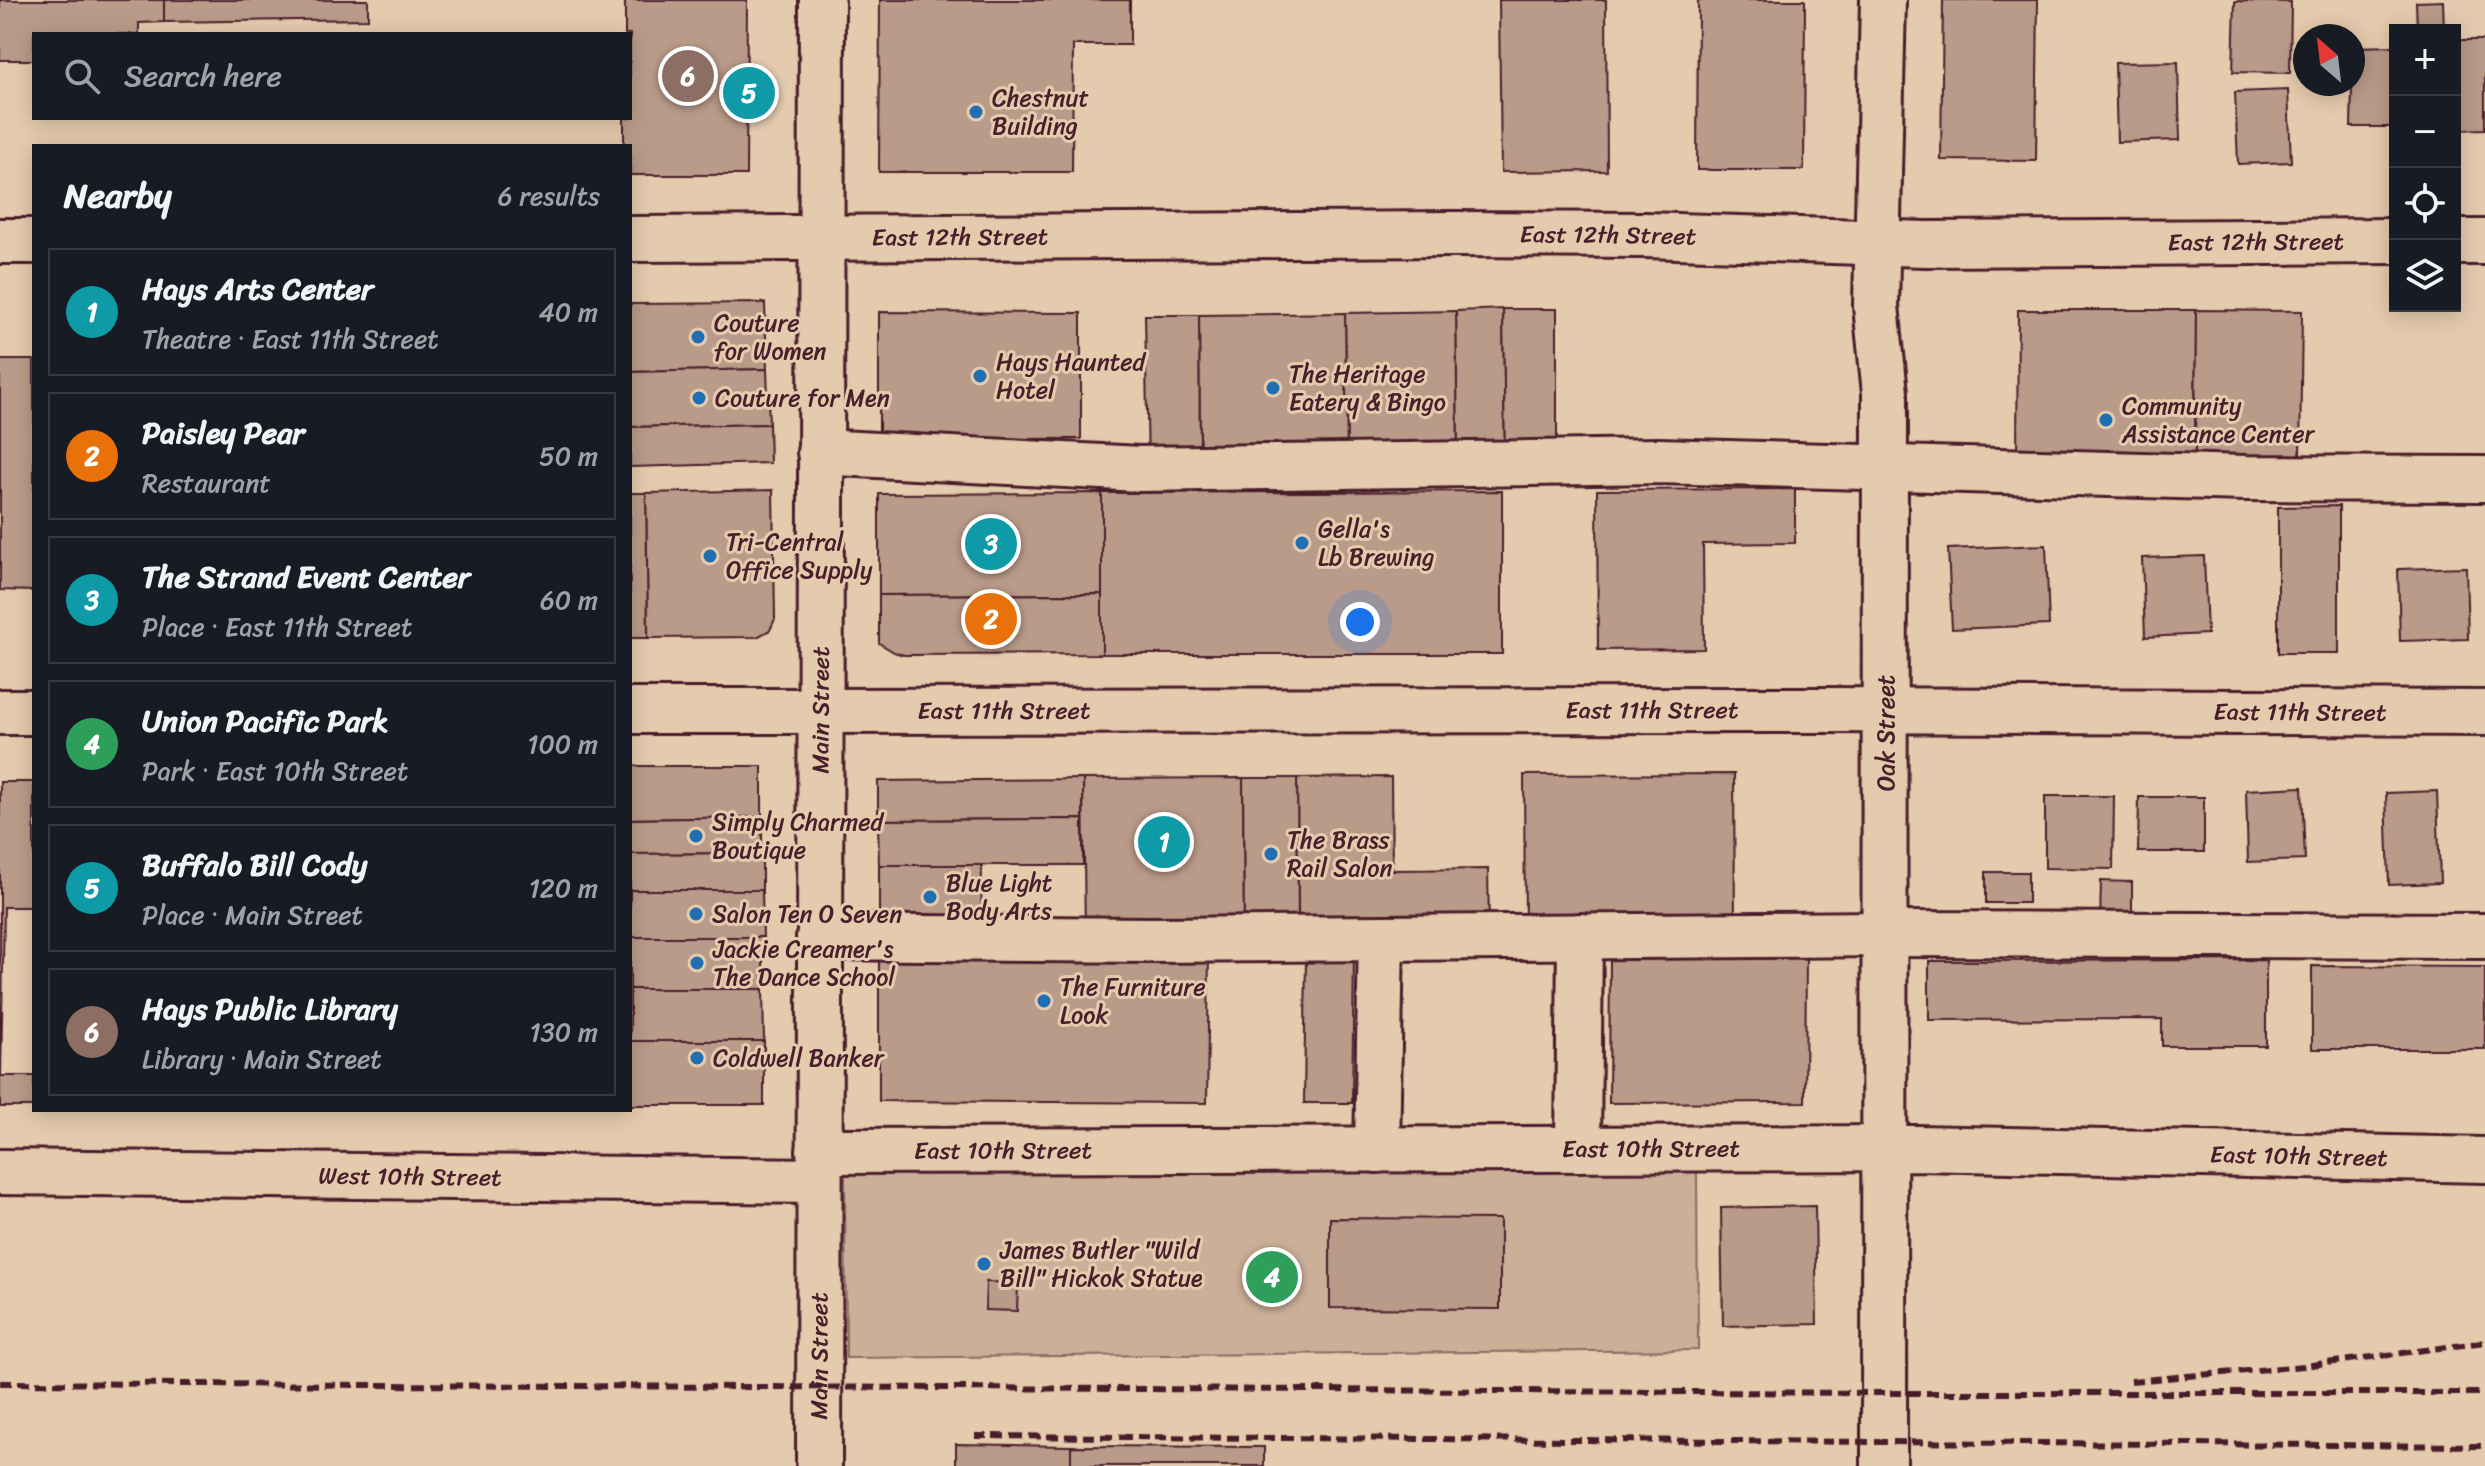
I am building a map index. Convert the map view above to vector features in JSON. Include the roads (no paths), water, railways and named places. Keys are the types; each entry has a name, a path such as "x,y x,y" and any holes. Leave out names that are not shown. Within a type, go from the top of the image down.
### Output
{"street":[{"name":"Main Street","path":"819,1466 822,0"},
{"name":"Oak Street","path":"1883,0 1876,306 1885,385 1884,1466"},
{"name":"East 12th Street","path":"632,239 1471,234 1645,235 1877,242 2389,241"},
{"path":"0,241 32,241"},
{"path":"2461,242 2485,242"},
{"path":"820,452 1140,469 1658,461 2273,478 2485,479"},
{"name":"East 11th Street","path":"632,711 2485,713"},
{"path":"0,712 32,712"},
{"path":"819,937 1149,940 1886,934 2485,936"},
{"path":"1578,1149 1580,936"},
{"path":"1377,1150 1381,938"},
{"name":"East 10th Street","path":"819,1166 1377,1150 1578,1149 1886,1149 2485,1160"},
{"name":"West 10th Street","path":"0,1172 819,1166"}],"railway":[{"path":"2131,1381 2304,1366 2485,1342"},
{"path":"0,1383 1885,1393 2485,1393"},
{"path":"975,1436 2485,1446"}],"place":[{"name":"Hays Public Library","path":"688,76"},
{"name":"Buffalo Bill Cody","path":"749,93"},
{"name":"Chestnut Building","path":"976,112"},
{"name":"Couture for Women","path":"698,337"},
{"name":"Hays Haunted Hotel","path":"980,376"},
{"name":"The Heritage Eatery & Bingo","path":"1273,388"},
{"name":"Couture for Men","path":"699,398"},
{"name":"Community Assistance Center","path":"2106,420"},
{"name":"Gella's Lb Brewing","path":"1302,543"},
{"name":"The Strand Event Center","path":"991,544"},
{"name":"Tri-Central Office Supply","path":"710,556"},
{"name":"Paisley Pear","path":"991,619"},
{"name":"Simply Charmed Boutique","path":"696,836"},
{"name":"Hays Arts Center","path":"1164,842"},
{"name":"The Brass Rail Salon","path":"1271,854"},
{"name":"Blue Light Body Arts","path":"930,897"},
{"name":"Salon Ten O Seven","path":"696,914"},
{"name":"Jackie Creamer's The Dance School","path":"697,963"},
{"name":"The Furniture Look","path":"1044,1001"},
{"name":"Coldwell Banker","path":"697,1058"},
{"name":"James Butler \"Wild Bill\" Hickok Statue","path":"984,1264"},
{"name":"Union Pacific Park","path":"1272,1277"}]}
